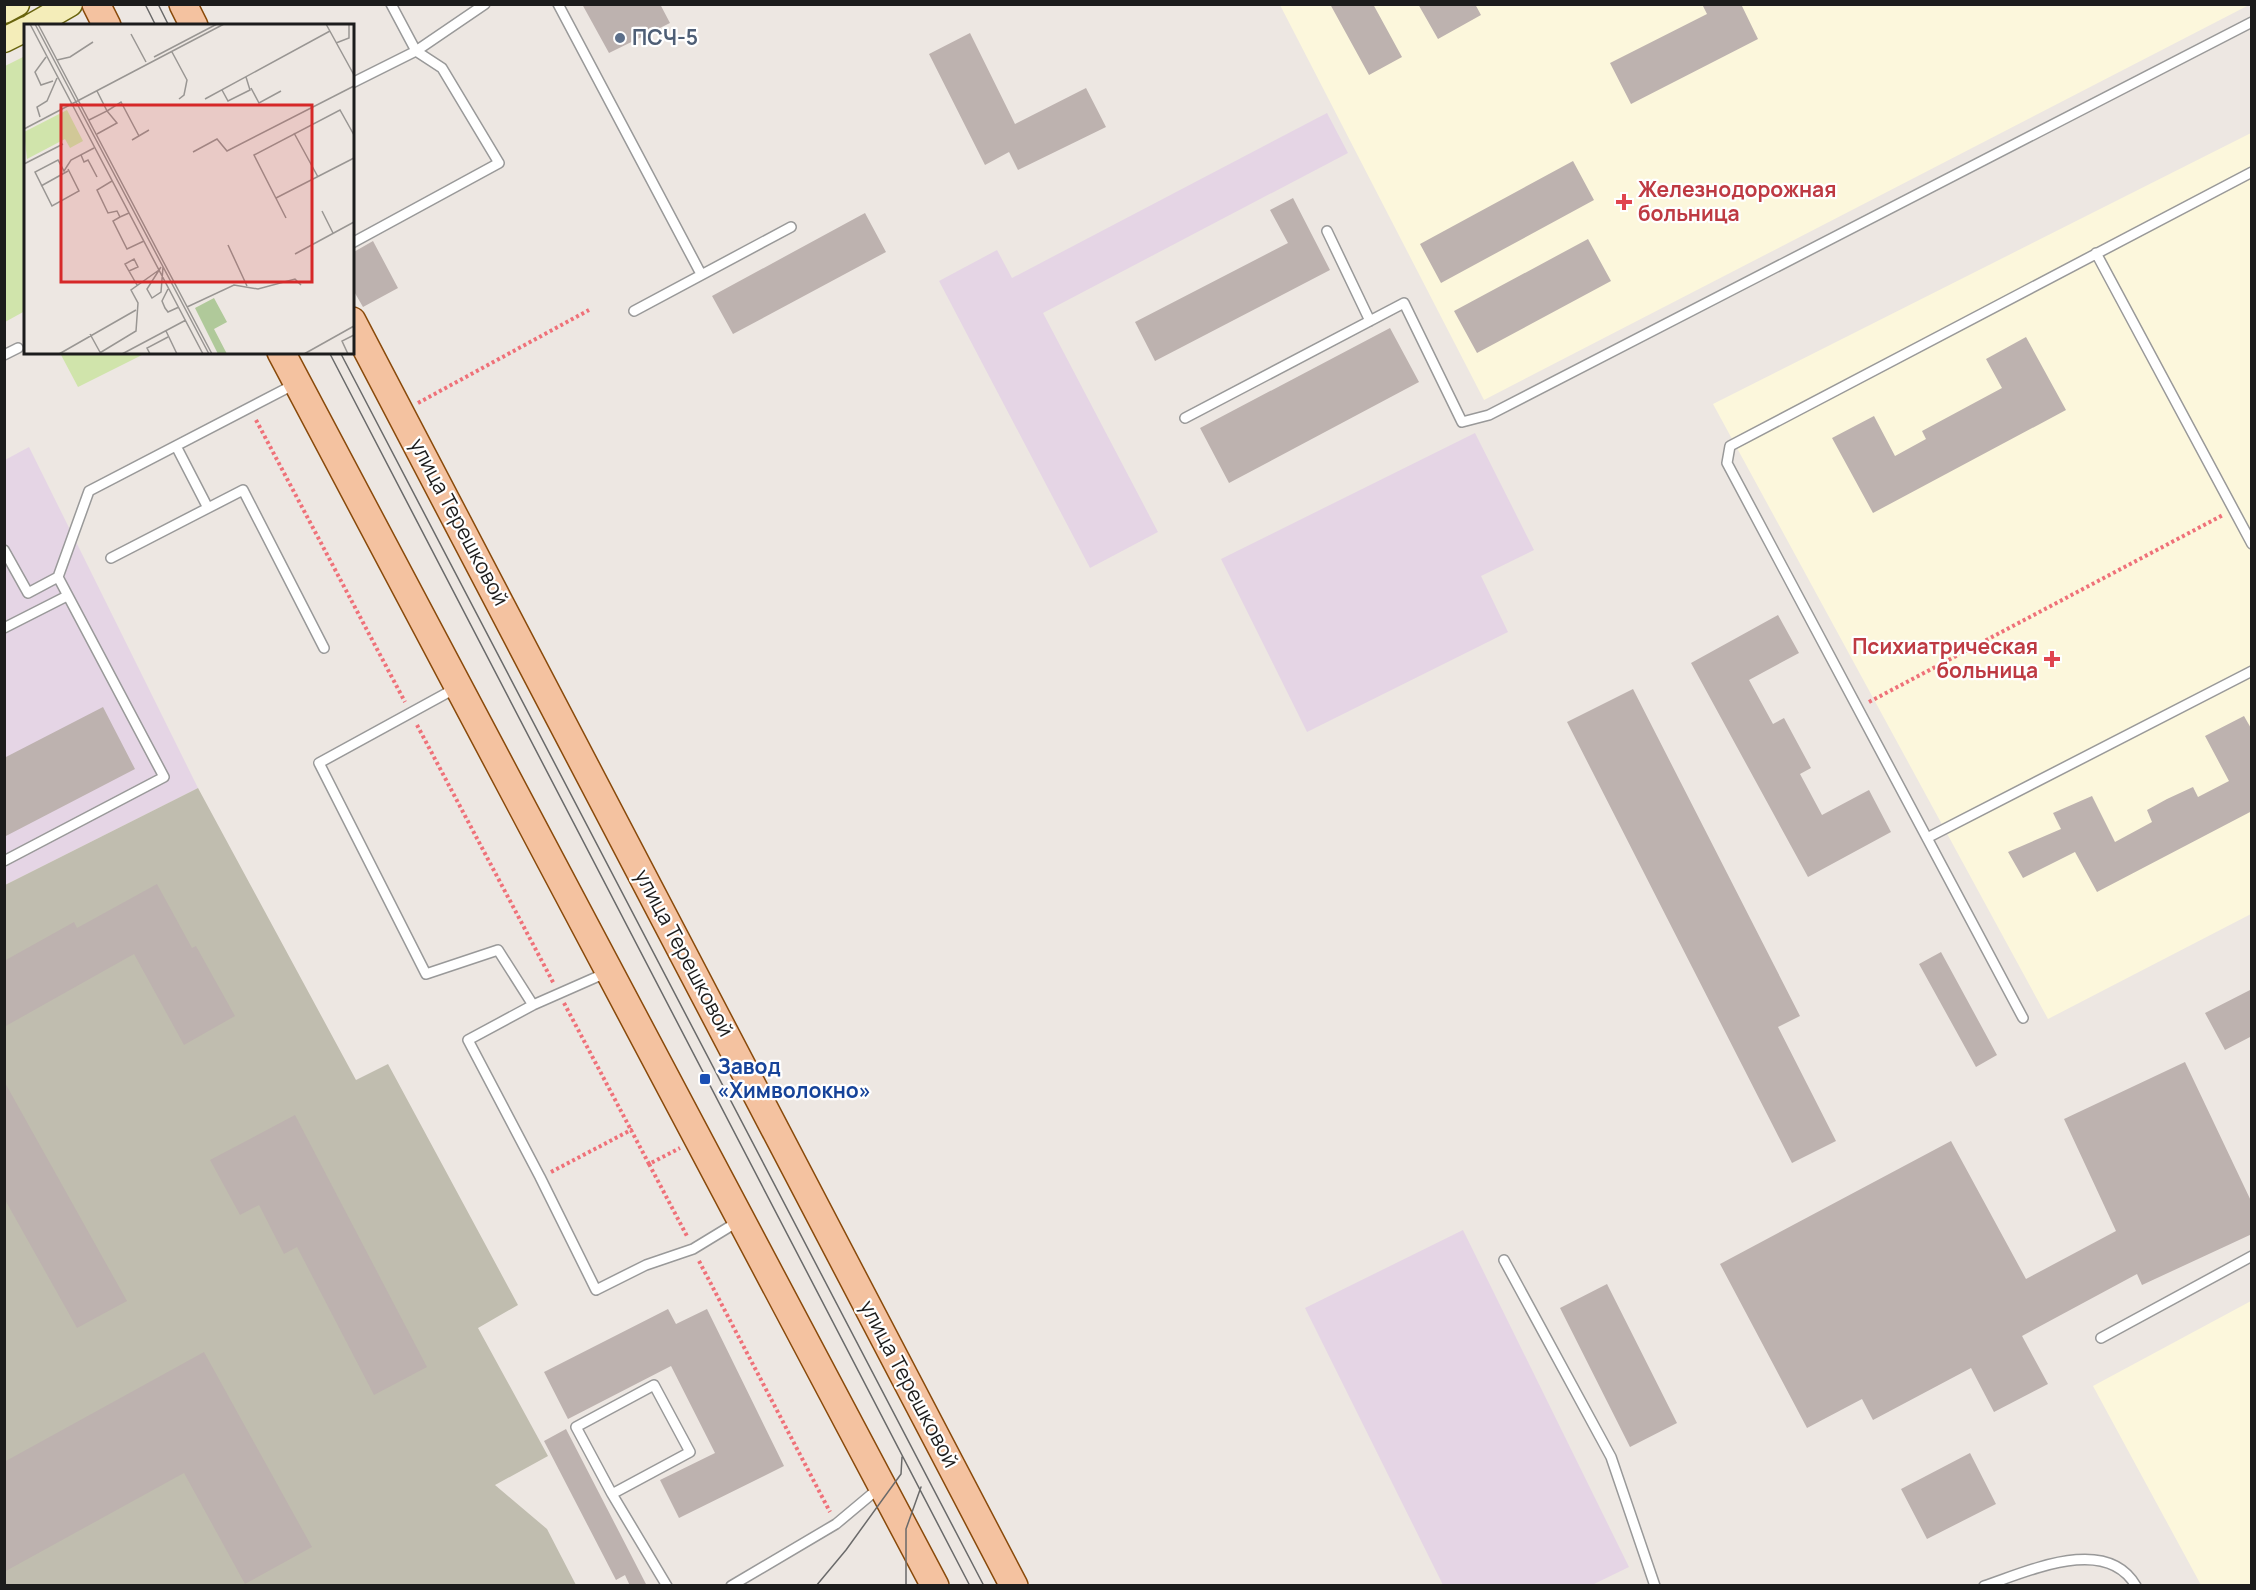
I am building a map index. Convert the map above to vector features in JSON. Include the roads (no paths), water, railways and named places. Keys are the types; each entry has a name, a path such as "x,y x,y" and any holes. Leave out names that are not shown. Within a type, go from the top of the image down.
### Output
{"main road":[{"path":"4,11 17,4"},
{"path":"35,24 70,4"},
{"path":"96,4 106,24"},
{"path":"183,4 193,24"},
{"path":"4,40 24,30"},
{"name":"улица Терешковой","path":"354,325 402,412 1014,1586"},
{"path":"281,354 936,1586"}],"lane":[{"path":"354,242 499,163 442,68 416,51 392,4"},
{"path":"354,82 416,51 485,4"},
{"path":"558,4 701,274"},
{"path":"1185,418 1404,303 1462,422 1489,414 2252,22"},
{"path":"2023,1018 1727,463 1730,446 2252,172"},
{"path":"634,310 791,227"},
{"path":"1327,231 1370,321"},
{"path":"2096,253 2252,544"},
{"path":"4,355 18,348"},
{"path":"4,550 28,593 58,577 89,491 297,383"},
{"path":"176,446 208,508"},
{"path":"111,558 243,490 324,648"},
{"path":"4,861 164,777 58,577"},
{"path":"4,628 67,596"},
{"path":"1927,838 2252,671"},
{"path":"458,687 319,763 426,974 498,950 533,1005"},
{"path":"609,972 533,1005 468,1040 596,1290 646,1265 693,1249 741,1220"},
{"path":"2101,1338 2252,1256"},
{"path":"1503,1260 1611,1457 1655,1586"},
{"path":"612,1494 690,1452 654,1385 576,1427 612,1494 667,1586"},
{"path":"731,1586 836,1524 882,1486"},
{"path":"1984,1586 2066,1560 2103,1560 2130,1575 2136,1586"}],"tram line":[{"path":"145,4 155,24"},
{"path":"158,4 168,24"},
{"path":"330,354 970,1586"},
{"path":"341,354 984,1586"},
{"path":"816,1586 846,1550 901,1474 902,1457"},
{"path":"906,1586 906,1529 921,1487"}],"place":[{"name":"ПСЧ-5","path":"620,38"},
{"name":"Железнодорожная больница","path":"1624,202"},
{"name":"Психиатрическая больница","path":"2052,659"},
{"name":"Завод «Химволокно»","path":"705,1079"}]}
